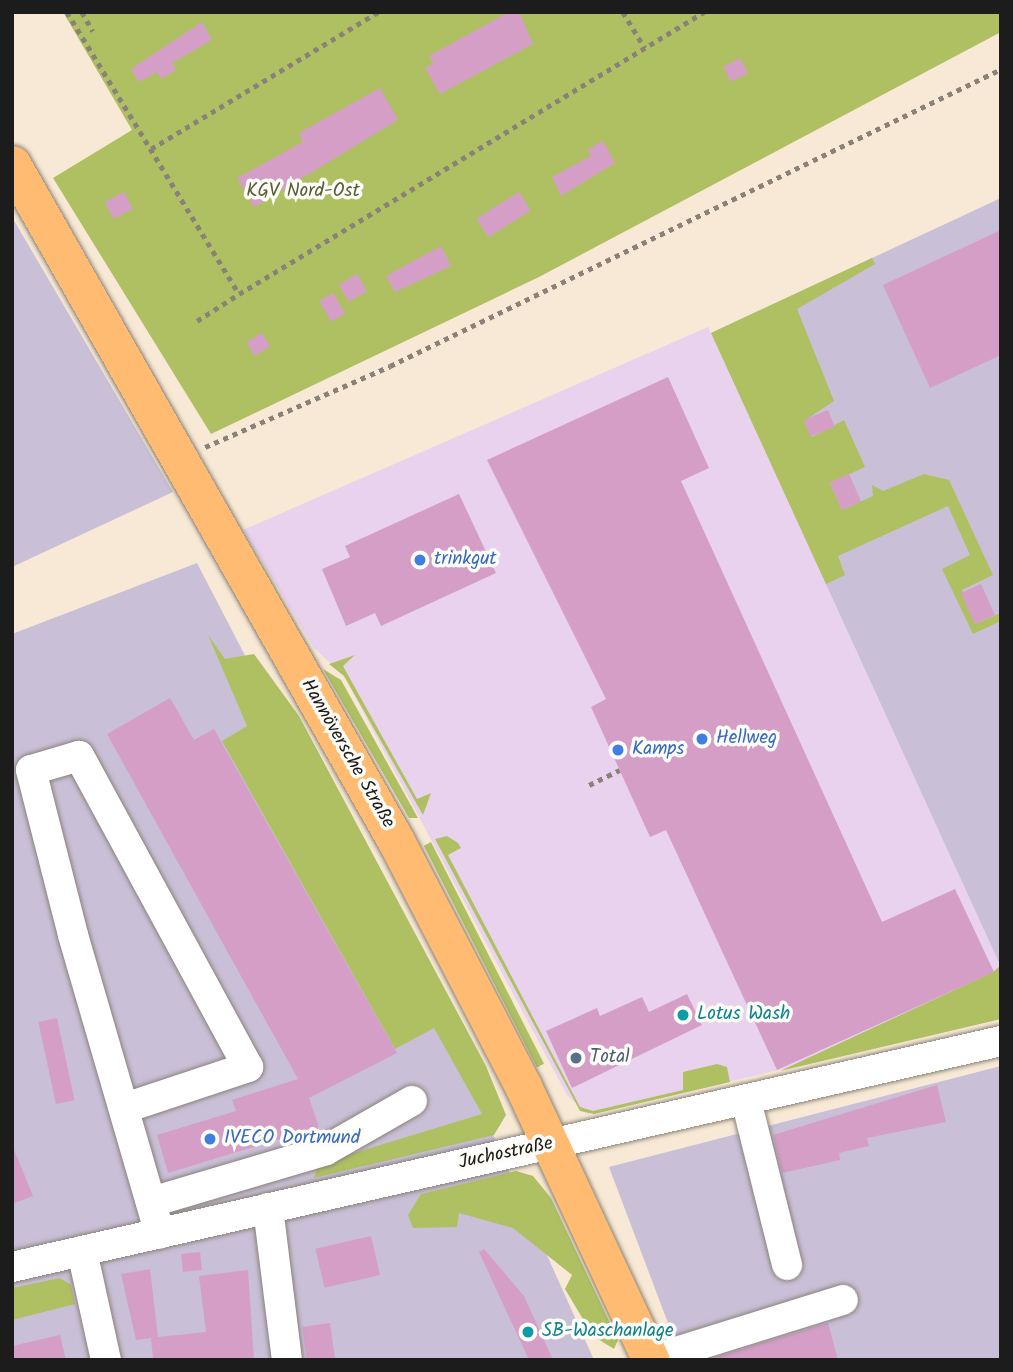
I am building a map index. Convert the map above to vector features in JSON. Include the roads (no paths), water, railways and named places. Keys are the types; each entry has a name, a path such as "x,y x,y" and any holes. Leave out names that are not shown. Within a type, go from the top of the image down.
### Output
{"main road":[{"name":"Hannöversche Straße","path":"12,164 177,460 390,830 551,1144 650,1360"}],"street":[{"path":"125,1108 248,1067 79,756 31,770 160,1234"},
{"name":"Juchostraße","path":"12,1267 1001,1041"},
{"path":"746,1100 787,1265"},
{"path":"151,1202 327,1150 412,1101"},
{"path":"268,1208 287,1360"},
{"path":"82,1251 106,1360"},
{"path":"650,1360 843,1300"}],"place":[{"name":"trinkgut","path":"420,560"},
{"name":"Hellweg","path":"702,739"},
{"name":"Kamps","path":"618,750"},
{"name":"Lotus Wash","path":"683,1015"},
{"name":"Total","path":"576,1058"},
{"name":"IVECO Dortmund","path":"210,1139"},
{"name":"SB-Waschanlage","path":"528,1332"}],"park label":[{"name":"KGV Nord-Ost","path":"303,192"}]}
